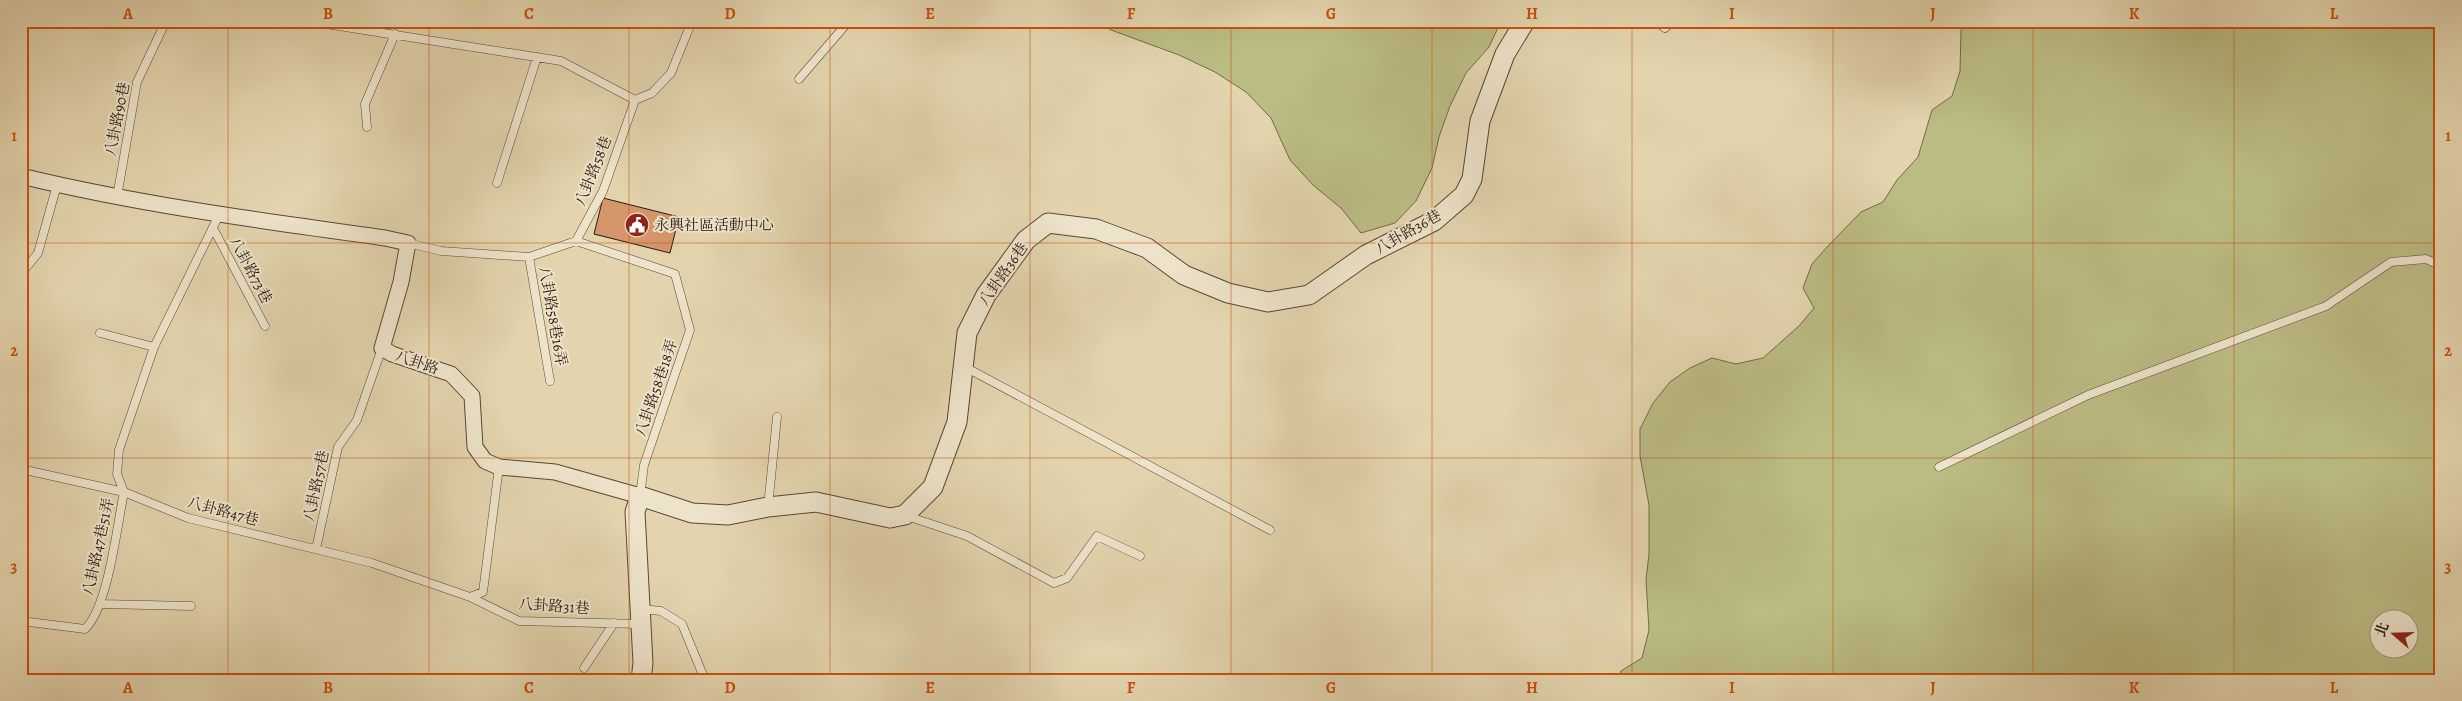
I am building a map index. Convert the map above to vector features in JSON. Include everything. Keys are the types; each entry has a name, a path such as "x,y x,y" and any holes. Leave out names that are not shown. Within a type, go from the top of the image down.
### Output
{"street":[{"name":"八卦路36巷","path":"905,515 933,487 957,422 967,332 986,295 1026,240 1048,223 1096,229 1147,248 1184,275 1228,293 1268,302 1309,295 1366,255 1434,221 1464,194 1472,179 1480,121 1505,54 1525,21"},
{"path":"21,176 216,221 385,238 408,243"},
{"name":"八卦路","path":"408,243 401,282 382,348 392,354 451,374 472,396 475,447 485,461 499,467"},
{"path":"499,467 556,472 692,512 728,515 768,507 816,502 890,518 905,515"},
{"path":"640,496 635,512 643,663 641,680"}],"lane":[{"name":"八卦路90巷","path":"117,197 137,82 166,21"},
{"path":"307,21 561,61 635,100 652,93 671,73 692,21"},
{"path":"798,79 849,21"},
{"path":"1655,21 1665,28 1673,21"},
{"path":"367,127 365,104 394,34"},
{"path":"497,183 537,57"},
{"name":"八卦路58巷","path":"576,241 603,191 635,100"},
{"path":"21,274 38,253 57,184"},
{"path":"124,492 117,474 119,450 154,347 216,221"},
{"name":"八卦路73巷","path":"216,221 265,326"},
{"path":"408,243 441,251 528,257 576,241"},
{"name":"八卦路58巷18弄","path":"576,241 675,274 690,330 644,464 640,496"},
{"name":"八卦路58巷16弄","path":"528,257 550,381"},
{"path":"1939,467 2088,395 2326,306 2391,262 2426,259 2441,266"},
{"path":"100,333 154,347"},
{"name":"八卦路57巷","path":"316,549 338,447 357,420 382,348"},
{"path":"963,366 1270,530"},
{"path":"768,507 778,417"},
{"path":"470,598 483,592 499,467"},
{"name":"八卦路47巷","path":"21,470 124,492 188,518 372,563 470,598"},
{"name":"八卦路47巷51弄","path":"21,621 85,628 92,622 101,604 124,492"},
{"path":"905,515 967,536 1054,582 1067,578 1097,536 1140,556"},
{"name":"八卦路31巷","path":"470,598 519,621 614,623 660,611 682,624 705,680"},
{"path":"101,604 191,606"},
{"path":"584,668 614,623"}],"green space":[{"path":"1097,21 1501,21 1489,47 1466,73 1450,106 1439,137 1432,168 1416,201 1395,223 1361,233 1341,208 1314,186 1290,160 1271,118 1246,92 1215,72 1179,55 1111,30"},
{"path":"1966,21 2441,21 2441,680 1618,680 1621,671 1642,658 1649,630 1646,580 1649,554 1649,505 1640,456 1640,429 1653,403 1670,382 1690,368 1712,358 1736,364 1763,358 1799,326 1814,308 1803,288 1812,264 1861,212 1883,202 1897,180 1918,157 1932,110 1952,96 1960,71 1961,30"}],"building":[{"name":"永興社區活動中心","path":"603,198 679,217 670,253 594,234"}],"place":[{"name":"永興社區活動中心","path":"637,225"}]}
